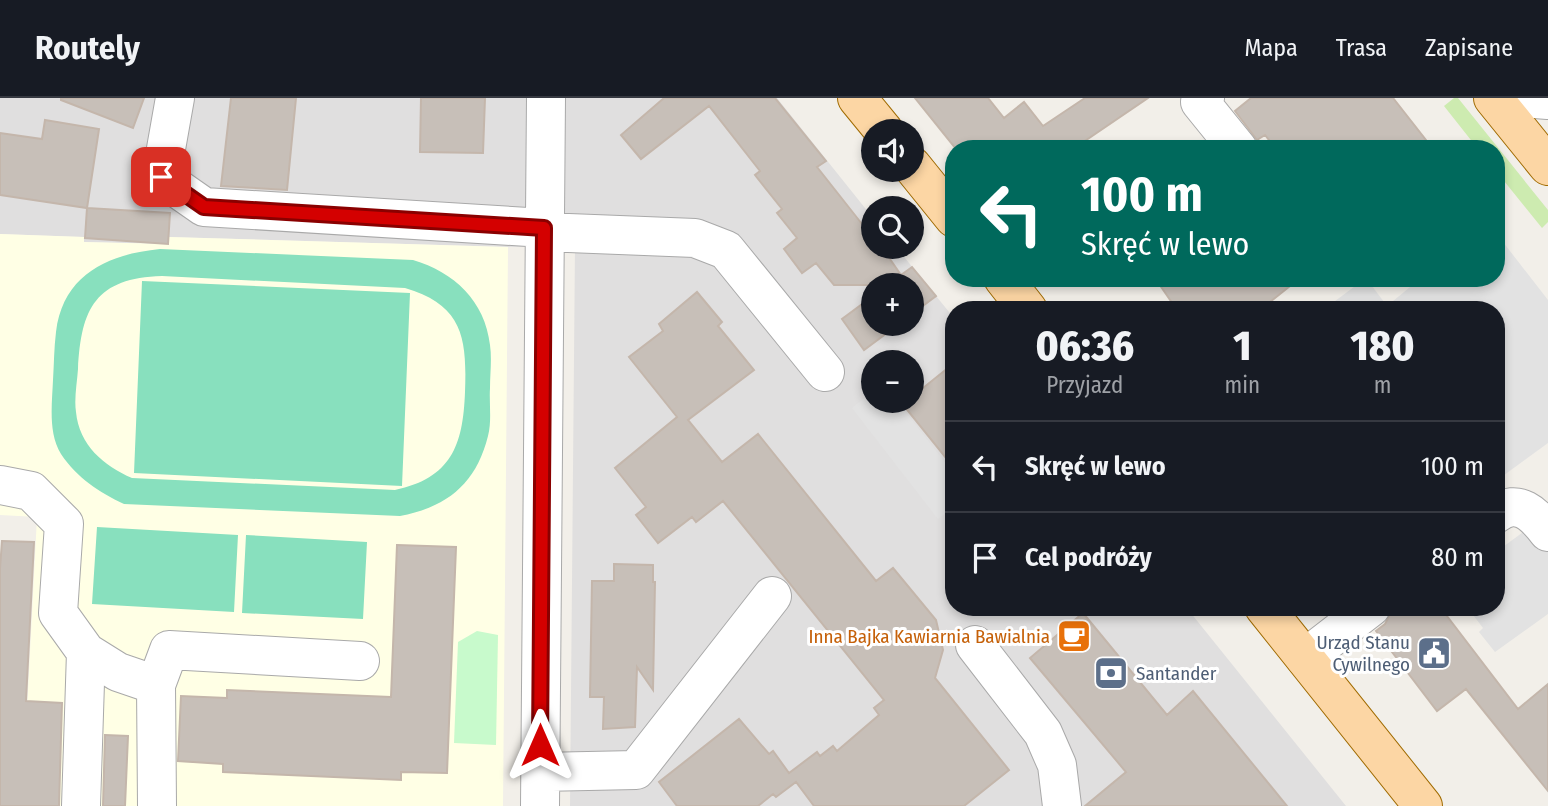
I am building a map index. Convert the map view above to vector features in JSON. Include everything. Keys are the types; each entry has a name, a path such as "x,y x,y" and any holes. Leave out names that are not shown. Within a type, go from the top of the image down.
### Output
{"main road":[{"path":"857,98 874,119"},
{"path":"1493,98 1548,166"},
{"path":"924,181 945,207"},
{"path":"1010,287 1021,301"},
{"path":"1271,616 1423,806"}],"street":[{"path":"175,98 161,177 204,207 695,238 726,250 825,372"},
{"path":"546,98 540,789 636,770 772,596"},
{"path":"1205,98 1200,102 1231,140"},
{"path":"1522,98 1548,100"},
{"path":"0,485 31,491 64,524 58,613 86,652 118,673 156,685"},
{"path":"1505,510 1512,507 1524,509 1535,515 1548,532"},
{"path":"1304,658 1359,616"},
{"path":"975,645 1043,733 1057,765 1062,806"},
{"path":"157,806 156,685 169,650 360,661"},
{"path":"81,806 86,652"}],"shaded area":[{"path":"0,98 777,98 861,203 861,259 906,259 917,273 861,273 861,336 924,336 924,281 945,307 945,616 1193,616 1346,806 570,806 575,246 508,247 169,237 168,244 84,242 84,237 0,234"},
{"path":"0,234 84,237 84,242 168,244 169,237 508,247 503,806 22,806 37,517 0,515"},
{"path":"1505,245 1548,300 1548,443 1505,474 1505,301 1393,301 1410,287 1505,287"},
{"path":"1354,287 1373,287 1383,301 1335,301"},
{"path":"861,401 861,413 906,413 945,462 945,514 938,519 852,408"},
{"path":"1548,514 1548,614 1495,652 1479,632 1483,628 1474,616 1505,616 1505,545"}],"green space":[{"path":"1458,98 1492,140 1471,140 1444,106"},
{"path":"1505,156 1548,210 1548,222 1542,228 1505,182"},
{"path":"160,249 413,260 442,272 465,290 474,302 482,315 490,345 489,430 476,467 457,491 445,499 417,512 400,516 124,504 97,489 67,463 54,437 52,408 56,332 60,312 68,295 79,282 107,262","holes":["162,276 405,288 424,295 450,314 457,326 465,355 464,411 457,444 441,468 414,485 395,490 132,478 103,461 82,435 75,402 83,329 96,300 121,283"]},
{"path":"142,281 410,293 402,486 134,473"},
{"path":"97,527 238,535 234,612 92,604"},
{"path":"246,535 367,542 363,619 242,613"},
{"path":"477,631 498,635 496,745 454,743 458,642"}],"building":[{"path":"61,98 144,98 133,128"},
{"path":"231,98 296,98 287,190 221,186"},
{"path":"421,98 485,98 483,153 420,152"},
{"path":"664,98 775,98 826,161 817,167 861,223 861,259 890,259 900,273 861,273 861,285 834,285 816,263 802,273 784,249 797,238 777,213 782,209 755,175 760,171 709,106 641,159 621,135"},
{"path":"915,98 988,98 1004,118 1024,102 1043,126 1085,98 1148,98 1086,140 949,140"},
{"path":"1251,98 1393,98 1426,140 1269,140 1265,135 1257,140 1235,111"},
{"path":"45,120 99,129 87,208 0,195 0,133 42,139"},
{"path":"87,208 170,213 168,244 85,238"},
{"path":"912,267 917,273 904,273"},
{"path":"924,282 936,296 924,305"},
{"path":"1161,287 1289,287 1271,301 1171,301"},
{"path":"697,292 722,322 718,326 754,370 688,420 722,462 758,434 876,581 893,568 936,620 943,650 935,678 1009,770 964,806 814,806 796,782 776,797 773,794 758,806 677,806 659,782 739,719 769,754 773,751 789,773 817,752 820,756 833,746 837,751 879,715 874,708 884,700 723,501 696,522 692,517 658,543 636,515 646,507 615,468 677,417 629,357 663,331 659,324"},
{"path":"861,305 861,336 883,336 864,350 842,319"},
{"path":"945,370 945,457 910,413 924,413 924,387"},
{"path":"2,541 34,542 26,701 62,703 59,806 0,806"},
{"path":"397,545 456,547 447,773 401,772 401,780 223,772 223,764 178,761 181,696 227,698 227,690 391,697"},
{"path":"614,564 653,565 653,690 637,667 635,727 603,729 604,697 590,697 592,581 614,581"},
{"path":"1079,616 1085,616 1167,715 1193,691 1287,806 1085,806 1126,772 1030,658"},
{"path":"1389,616 1447,616 1518,709 1548,684 1548,791 1466,689 1437,711 1376,631 1385,624"},
{"path":"105,735 128,736 125,806 103,806"}],"place":[{"name":"Inna Bajka Kawiarnia Bawialnia","path":"1074,636"},
{"name":"Urząd Stanu Cywilnego","path":"1434,653"},
{"name":"Santander","path":"1111,673"}],"route":[{"path":"161,177 204,207 544,228 540,745"}]}
